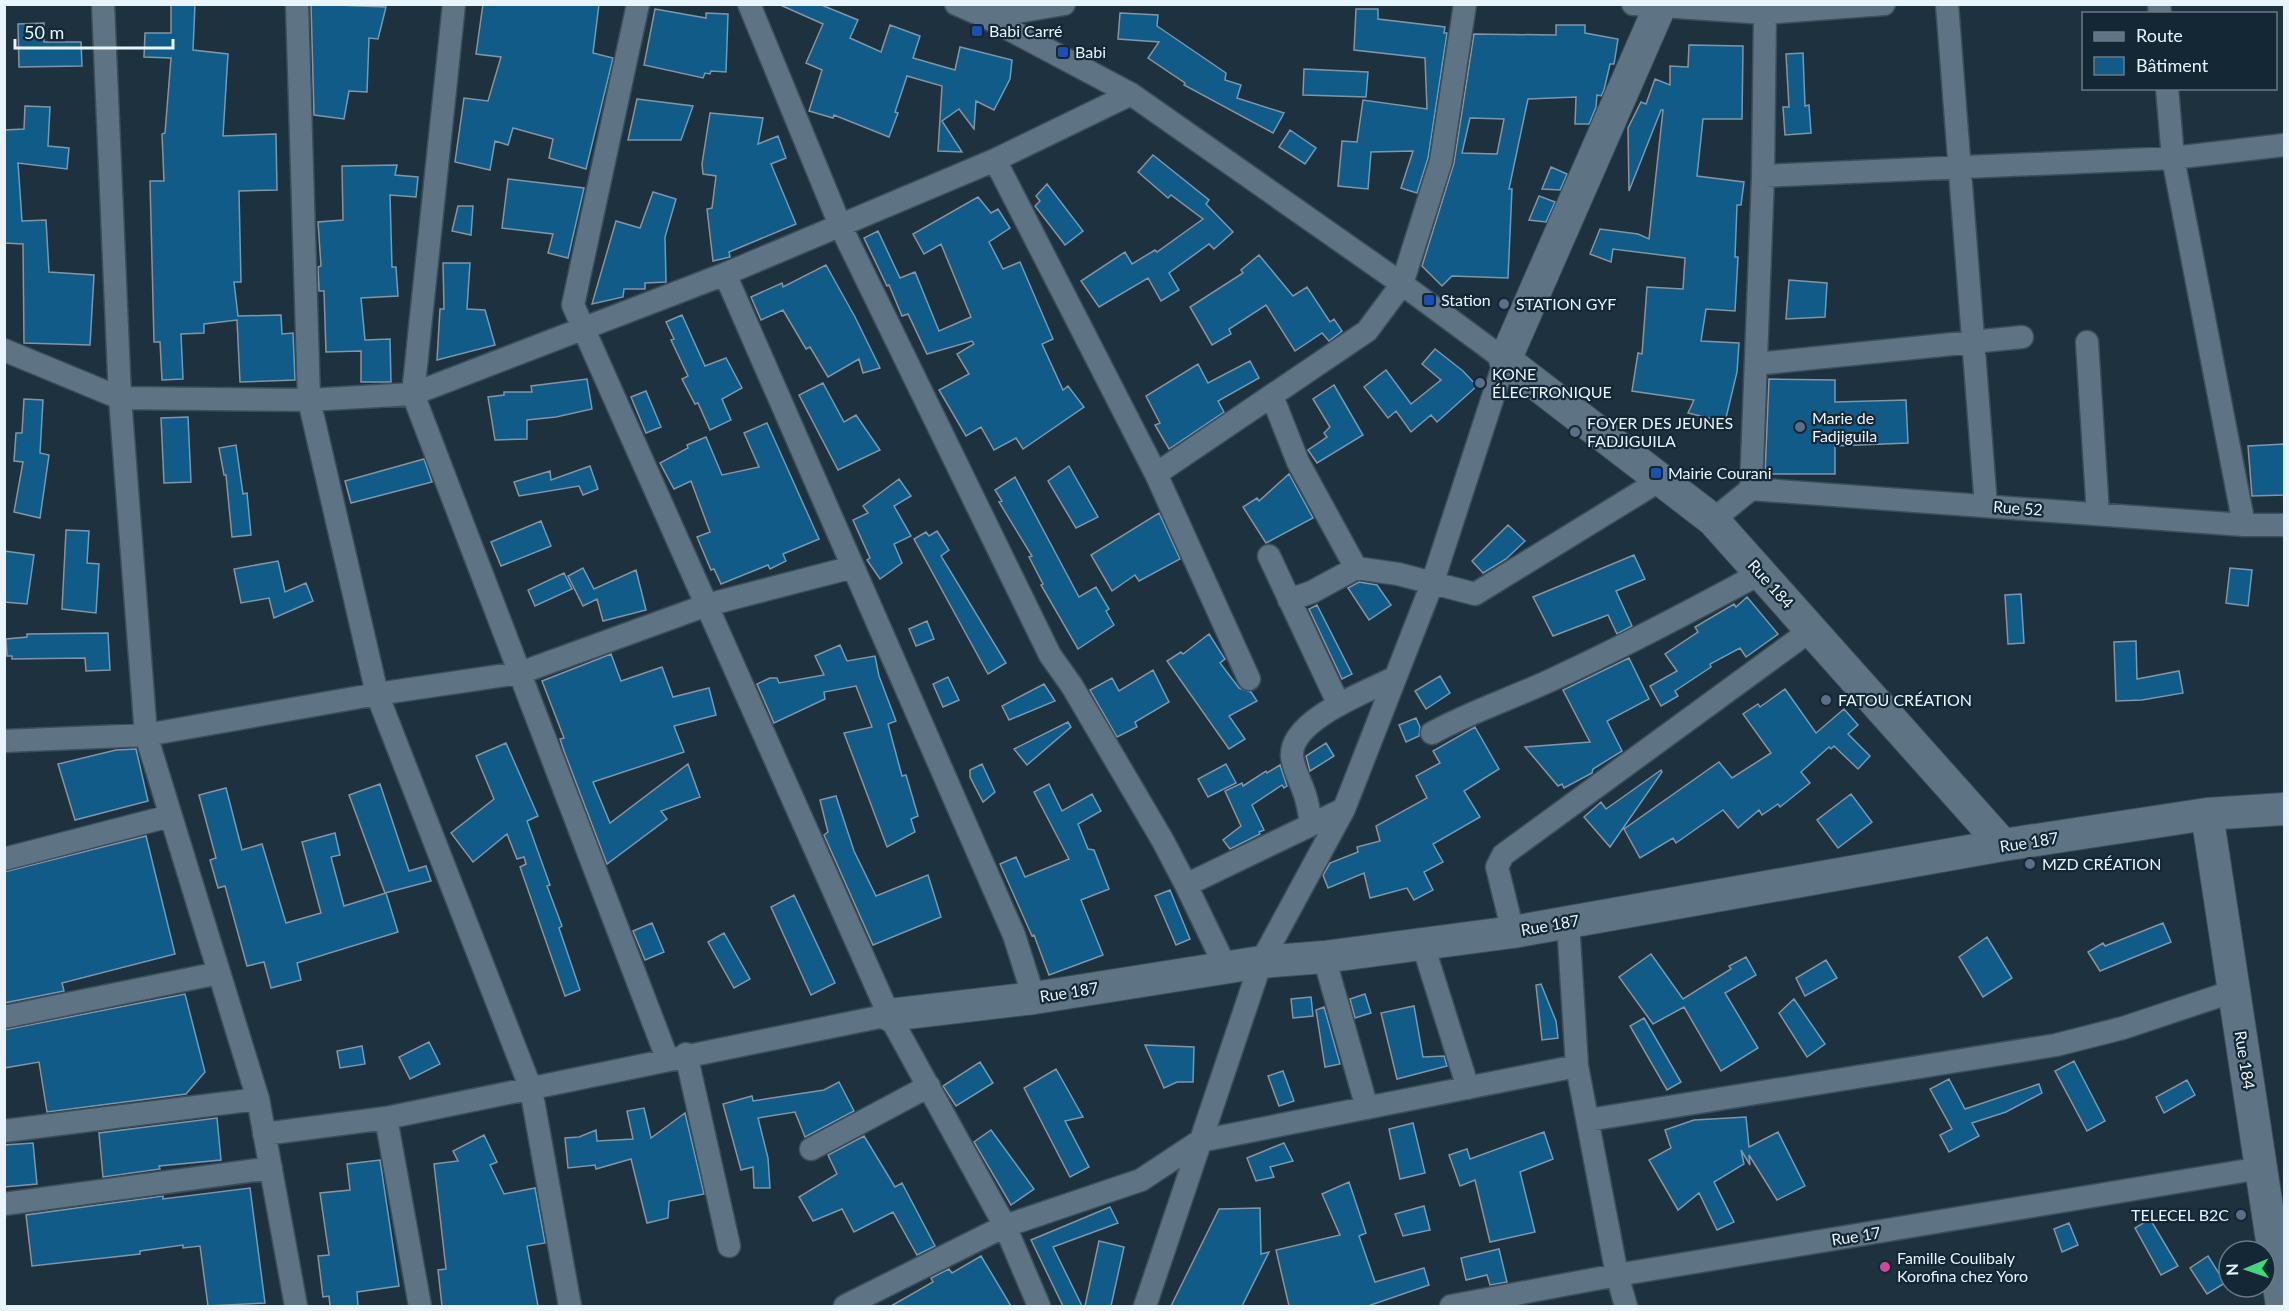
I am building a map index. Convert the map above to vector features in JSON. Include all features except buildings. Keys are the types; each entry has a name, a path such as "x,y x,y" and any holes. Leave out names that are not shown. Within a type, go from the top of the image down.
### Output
{"street":[{"path":"104,4 120,398 146,735 258,1100 296,1306"},
{"path":"297,4 309,400 377,694 531,1089 570,1306"},
{"path":"454,4 413,394 520,673 676,1056 729,1246"},
{"path":"638,4 573,304 890,1015 1005,1226 1040,1306"},
{"path":"749,4 840,225 1050,655 1072,686 1163,841 1226,968"},
{"path":"956,4 987,11 1131,94 1402,284 1504,360"},
{"path":"987,11 1064,4"},
{"path":"1156,474 1367,331 1402,284 1441,161 1465,4"},
{"path":"1145,1306 1261,962 1344,809 1432,584 1504,360 1651,5 1765,13 1884,4"},
{"path":"1947,4 1986,506"},
{"path":"1713,520 1751,489 1763,177 1765,13"},
{"path":"2167,90 2173,158 2244,525"},
{"path":"4,350 120,398 309,400 413,394 583,326 725,274 995,160 1131,94"},
{"path":"1763,177 2173,158 2284,146"},
{"path":"995,160 1156,474 1249,679"},
{"path":"725,274 1014,935 1034,998"},
{"path":"1756,364 1973,340 2022,337"},
{"path":"2087,342 2098,514"},
{"name":"Rue 184","path":"1504,360 1713,520 2003,845"},
{"path":"1272,396 1298,462 1356,568"},
{"path":"1289,600 1312,592 1356,568 1398,574 1475,594 1662,479"},
{"name":"Rue 52","path":"1751,489 2244,525 2284,525"},
{"path":"1269,556 1339,705"},
{"path":"4,741 146,735 377,694 520,673 707,606 853,567"},
{"path":"1431,733 1494,702 1534,688 1616,650 1761,573"},
{"path":"1513,932 1497,867 1503,855 1811,630"},
{"path":"1311,823 1305,795 1292,759 1292,746 1299,732 1339,705 1394,678"},
{"name":"Rue 187","path":"2207,814 2284,795"},
{"path":"1186,885 1344,809"},
{"name":"Rue 187","path":"890,1015 1034,998 1261,962 1324,957 1513,932 2003,845 2207,814 2284,809"},
{"name":"Rue 184","path":"2207,814 2234,991 2269,1176 2282,1306"},
{"path":"4,860 170,816"},
{"path":"1568,922 1577,1066 1617,1275 1626,1306"},
{"path":"1423,945 1468,1088"},
{"path":"1324,957 1367,1108"},
{"path":"4,1017 219,973"},
{"path":"1588,1120 2056,1045 2123,1028 2234,991"},
{"path":"264,1134 386,1118 531,1089 676,1056 890,1015"},
{"path":"845,1306 1005,1226 1141,1180 1200,1141 1577,1066"},
{"path":"811,1149 929,1086"},
{"path":"4,1131 258,1100"},
{"path":"386,1118 420,1306"},
{"path":"4,1204 271,1168"},
{"name":"Rue 17","path":"1451,1306 1617,1275 2269,1176"}],"place":[{"name":"Babi Carré","path":"977,31"},
{"name":"Babi","path":"1063,52"},
{"name":"Station","path":"1429,300"},
{"name":"STATION GYF","path":"1504,304"},
{"name":"KONE ÉLECTRONIQUE","path":"1480,383"},
{"name":"Marie de Fadjiguila","path":"1800,427"},
{"name":"FOYER DES JEUNES FADJIGUILA","path":"1575,432"},
{"name":"Mairie Courani","path":"1656,473"},
{"name":"FATOU CRÉATION","path":"1826,700"},
{"name":"MZD CRÉATION","path":"2030,864"},
{"name":"TELECEL B2C","path":"2241,1215"},
{"name":"Famille Coulibaly Korofina chez Yoro","path":"1885,1267"}]}
